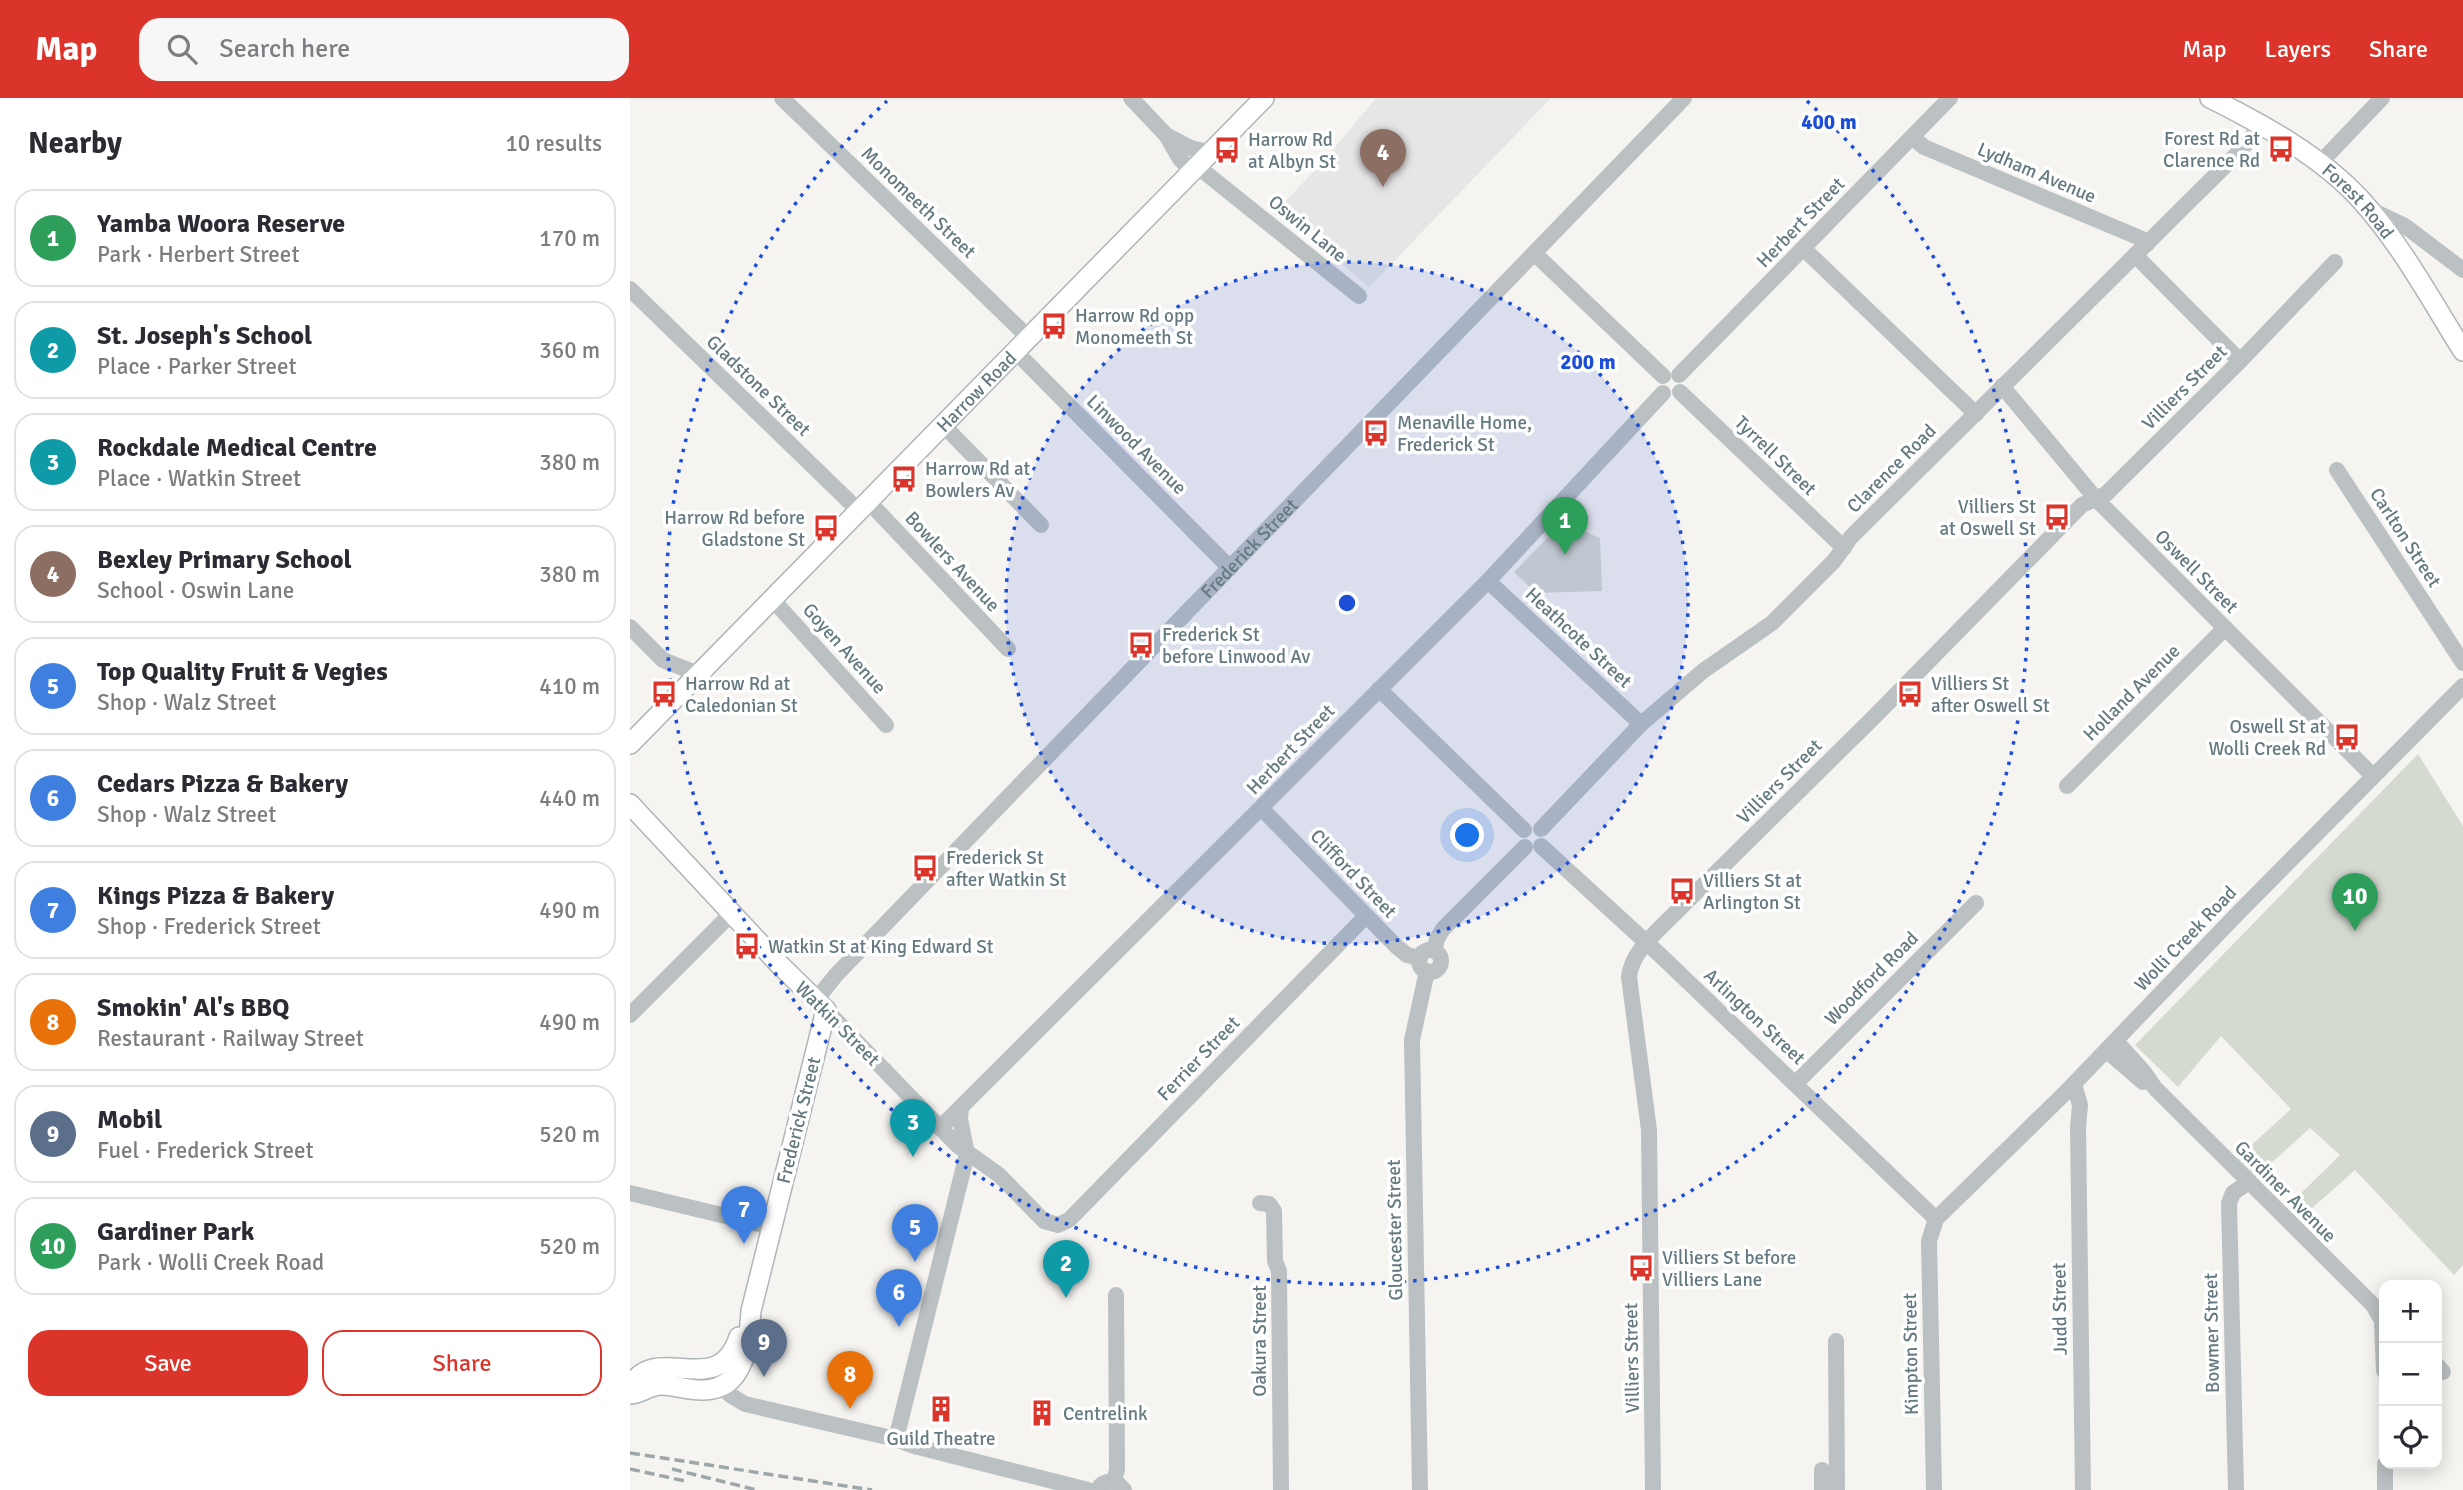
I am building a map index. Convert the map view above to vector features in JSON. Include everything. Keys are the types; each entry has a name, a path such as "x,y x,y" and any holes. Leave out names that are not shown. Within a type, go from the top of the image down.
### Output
{"main road":[{"name":"Harrow Road","path":"630,744 1264,98"},
{"name":"Forest Road","path":"2210,98 2262,124 2352,191 2369,209 2396,247 2463,351"},
{"name":"Watkin Street","path":"630,804 821,1005"},
{"name":"Frederick Street","path":"722,1376 738,1371 745,1355 751,1311 821,1005"},
{"path":"630,1387 634,1379 646,1371 660,1367 722,1376"},
{"path":"630,1394 661,1385 707,1391 722,1376"}],"street":[{"name":"Monomeeth Street","path":"782,98 1022,344"},
{"path":"1131,98 1166,135 1181,159 1200,163"},
{"name":"Frederick Street","path":"821,1005 836,975 1685,98"},
{"name":"Herbert Street","path":"1671,375 1804,249 1950,98"},
{"path":"2319,164 2382,98"},
{"name":"Clarence Road","path":"1541,829 1641,724 1703,671 1772,623 1834,561 1851,537 2240,151 2262,124"},
{"path":"1166,135 1191,148 1200,163"},
{"name":"Lydham Avenue","path":"1912,137 1924,147 2140,238 2141,250 2240,362"},
{"name":"Oswin Lane","path":"1200,163 1359,296"},
{"path":"2369,209 2405,226 2463,269"},
{"path":"1804,249 1976,414"},
{"path":"1534,253 1671,375 1684,383 1681,392 1672,396 1663,393 1659,385 1671,375"},
{"name":"Villiers Street","path":"1653,1490 1649,1130 1629,977 1630,967 1646,942 1874,718 2082,506 2106,494 2240,362 2335,262"},
{"name":"Gladstone Street","path":"630,289 864,506"},
{"name":"Linwood Avenue","path":"1022,344 1230,568"},
{"name":"Oswell Street","path":"2002,386 2096,500 2373,776"},
{"name":"Tyrrell Street","path":"1681,392 1843,548"},
{"name":"Herbert Street","path":"940,1128 1262,809 1488,580 1663,393"},
{"path":"943,425 1041,525"},
{"name":"Carlton Street","path":"2337,470 2463,663"},
{"name":"Bowlers Avenue","path":"864,506 1008,649"},
{"name":"Heathcote Street","path":"1488,580 1641,724"},
{"name":"Goyen Avenue","path":"773,600 886,725"},
{"path":"630,628 663,660 674,662 698,674"},
{"name":"Holland Avenue","path":"2067,786 2225,628"},
{"name":"Wolli Creek Road","path":"1936,1219 2111,1046 2463,685"},
{"path":"1379,689 1524,830"},
{"name":"Clifford Street","path":"1262,809 1407,955 1427,960"},
{"path":"1427,960 1443,929 1545,838 1541,829 1532,825 1524,830 1521,839 1533,847"},
{"name":"Arlington Street","path":"1533,847 1646,942 1936,1219"},
{"name":"Woodford Road","path":"1796,1083 1976,904"},
{"path":"630,1015 732,914"},
{"name":"Ferrier Street","path":"1058,1225 1069,1220 1366,916"},
{"name":"Gloucester Street","path":"1420,1490 1412,1040 1427,960"},
{"name":"Watkin Street","path":"821,1005 967,1154 999,1175 1044,1221 1058,1225"},
{"name":"Gardiner Avenue","path":"2111,1046 2144,1072 2155,1088 2247,1183 2373,1305 2379,1316"},
{"name":"Judd Street","path":"2069,1088 2080,1105 2078,1128 2082,1490"},
{"path":"896,1439 967,1154 960,1119 961,1107"},
{"name":"Bowmer Street","path":"2236,1490 2229,1203 2233,1193 2247,1183"},
{"path":"630,1193 771,1227"},
{"name":"Oakura Street","path":"1260,1203 1269,1204 1274,1211 1275,1261 1279,1271 1281,1490"},
{"name":"Kimpton Street","path":"1934,1490 1928,1241 1936,1219"},
{"path":"1097,1490 1105,1482 1119,1486 1116,1295"},
{"path":"1836,1341 1837,1490"},
{"path":"722,1376 730,1395 745,1404 896,1439 914,1446 1088,1490"},
{"path":"2385,1469 2385,1490"},
{"path":"1822,1470 1822,1490"}],"shaded area":[{"path":"1376,98 1551,98 1369,287 1278,209 1321,164"},
{"path":"1563,522 1600,538 1602,591 1536,593 1514,572"},
{"path":"2418,754 2463,826 2463,1265 2454,1275 2355,1170 2301,1218 2289,1205 2340,1155 2310,1128 2256,1177 2237,1158 2291,1109 2221,1036 2178,1087 2135,1045"}],"railway":[{"path":"630,1453 872,1490"},
{"path":"630,1469 685,1481"},
{"path":"672,1469 757,1490"}],"place":[{"name":"Forest Rd at Clarence Rd","path":"2281,149"},
{"name":"Harrow Rd at Albyn St","path":"1227,150"},
{"name":"Bexley Primary School","path":"1383,187"},
{"name":"Harrow Rd opp Monomeeth St","path":"1054,326"},
{"name":"Menaville Home, Frederick St","path":"1376,433"},
{"name":"Harrow Rd at Bowlers Av","path":"904,479"},
{"name":"Villiers St at Oswell St","path":"2057,517"},
{"name":"Harrow Rd before Gladstone St","path":"826,528"},
{"name":"Yamba Woora Reserve","path":"1565,555"},
{"name":"Frederick St before Linwood Av","path":"1141,645"},
{"name":"Harrow Rd at Caledonian St","path":"664,694"},
{"name":"Villiers St after Oswell St","path":"1910,694"},
{"name":"Oswell St at Wolli Creek Rd","path":"2347,737"},
{"name":"Frederick St after Watkin St","path":"925,868"},
{"name":"Villiers St at Arlington St","path":"1682,891"},
{"name":"Gardiner Park","path":"2355,931"},
{"name":"Watkin St at King Edward St","path":"747,946"},
{"name":"Rockdale Medical Centre","path":"913,1157"},
{"name":"Kings Pizza & Bakery","path":"744,1244"},
{"name":"Top Quality Fruit & Vegies","path":"915,1262"},
{"name":"Villiers St before Villiers Lane","path":"1641,1268"},
{"name":"St. Joseph's School","path":"1066,1298"},
{"name":"Cedars Pizza & Bakery","path":"899,1327"},
{"name":"Mobil","path":"764,1377"},
{"name":"Smokin' Al's BBQ","path":"850,1409"},
{"name":"Guild Theatre","path":"941,1409"},
{"name":"Centrelink","path":"1042,1413"}]}
